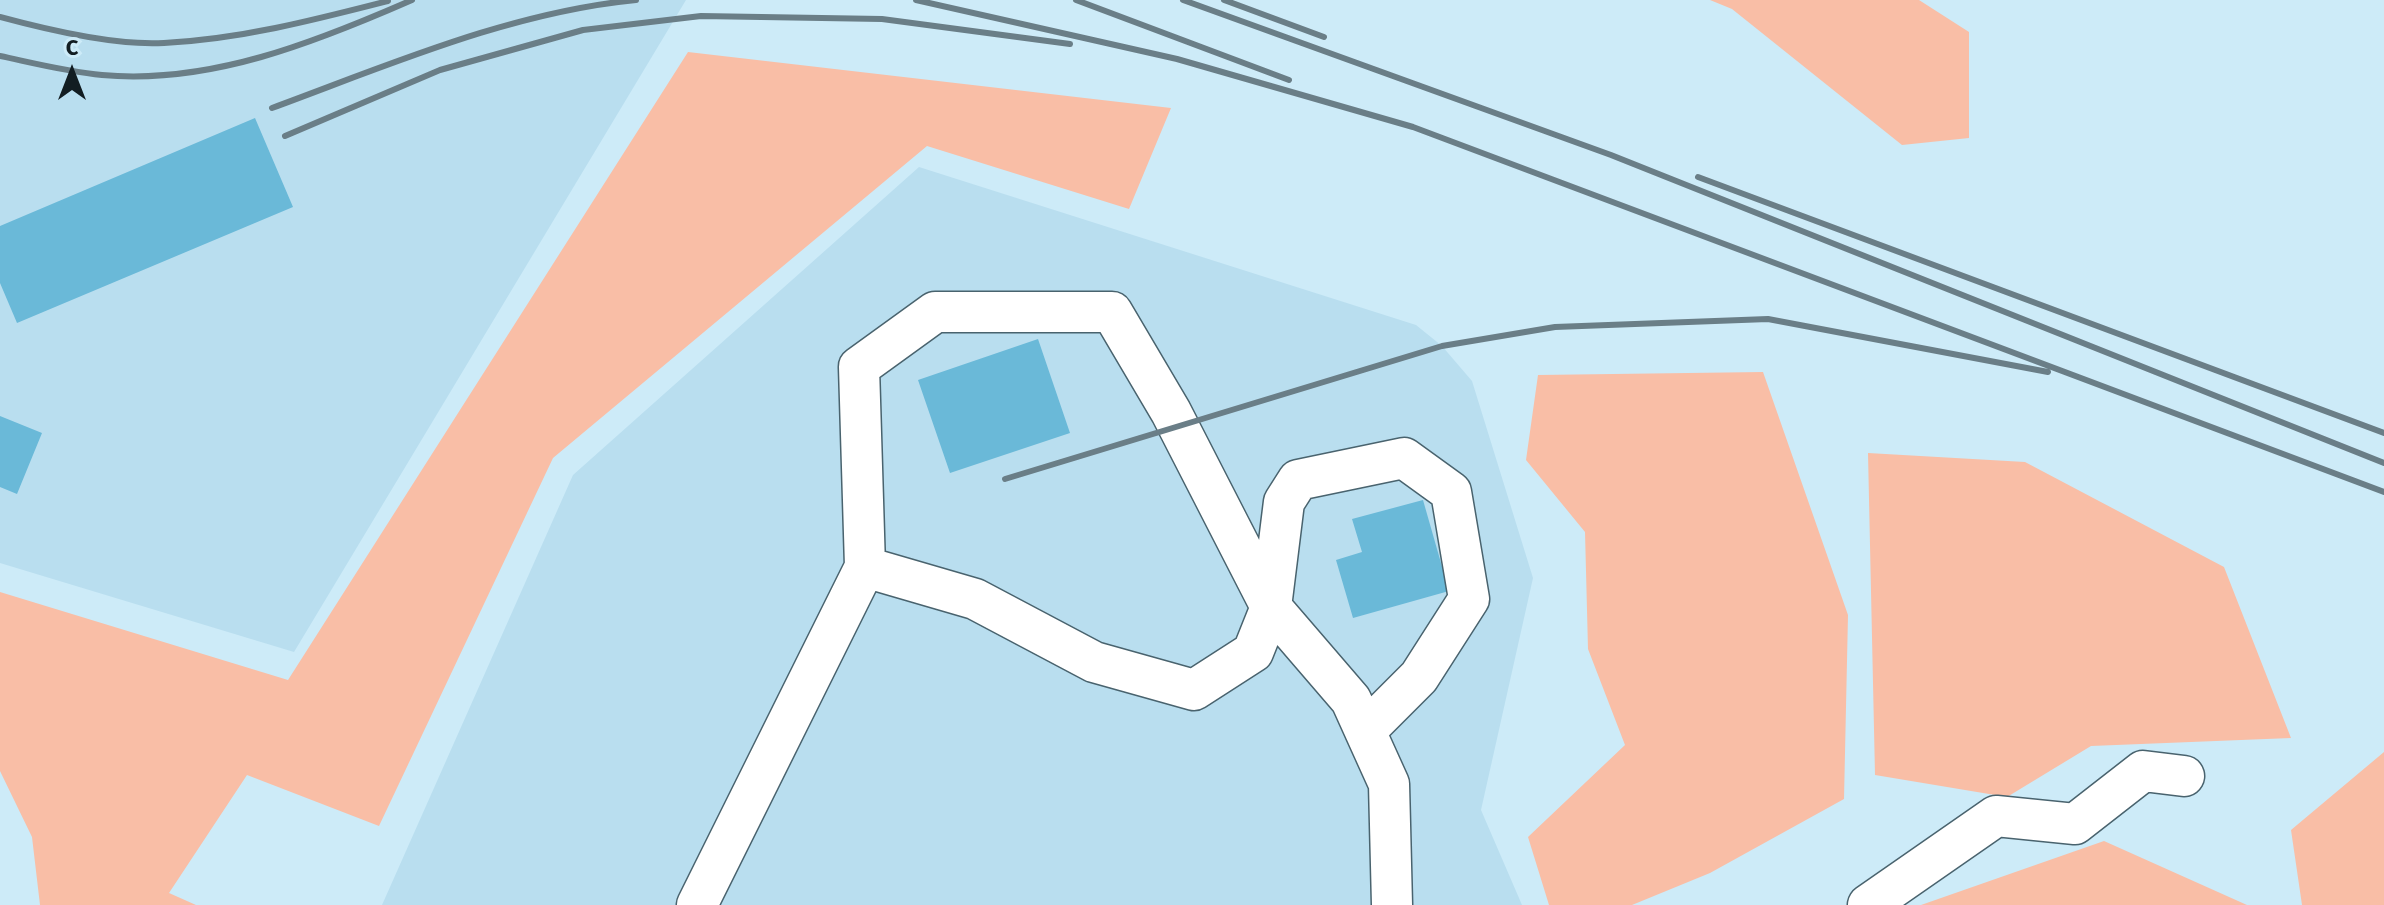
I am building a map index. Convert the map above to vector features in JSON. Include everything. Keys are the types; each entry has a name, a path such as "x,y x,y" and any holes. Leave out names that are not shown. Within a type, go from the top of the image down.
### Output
{"lane":[{"path":"697,905 865,567 859,367 935,312 1112,312 1171,412 1271,607 1351,700 1389,784 1392,905"},
{"path":"865,567 975,599 1094,662 1194,690 1253,652 1271,607 1284,502 1298,480 1404,458 1451,492 1469,599 1419,677 1365,731"},
{"path":"1868,905 1996,816 2075,824 2143,771 2184,776"}],"shaded area":[{"path":"0,0 686,0 294,652 0,563"},
{"path":"1710,0 1919,0 1969,32 1969,138 1902,145 1732,9"},
{"path":"688,52 1171,108 1129,209 927,146 553,458 379,826 247,775 169,893 196,905 40,905 32,837 0,771 0,592 288,680"},
{"path":"919,167 1416,325 1442,346 1472,381 1533,578 1481,810 1522,905 382,905 573,475"},
{"path":"1763,372 1848,615 1844,799 1710,873 1632,905 1549,905 1528,837 1625,745 1588,649 1585,532 1526,460 1538,375"},
{"path":"1868,453 2025,462 2224,567 2291,738 2091,746 2007,797 1875,775"},
{"path":"2384,752 2384,905 2302,905 2291,830"},
{"path":"2104,841 2247,905 1921,905"}],"building":[{"path":"255,118 293,207 17,323 0,283 0,226"},
{"path":"1038,339 1070,433 950,473 918,380"},
{"path":"0,416 42,433 17,494 0,487"},
{"path":"1423,500 1449,591 1353,618 1336,560 1362,552 1352,519"}],"railway":[{"path":"0,56 102,75 182,73 222,67 300,45 412,0"},
{"path":"272,108 497,28 589,6 636,0"},
{"path":"916,0 1177,59 1413,127 2384,492"},
{"path":"1076,0 1289,80"},
{"path":"1183,0 1611,155 2384,463"},
{"path":"1224,0 1324,37"},
{"path":"0,17 103,40 164,43 249,33 388,1"},
{"path":"285,136 440,70 583,30 701,16 882,19 1070,44"},
{"path":"1698,177 2384,433"},
{"path":"1005,479 1442,346 1555,327 1768,319 2048,372"}]}
